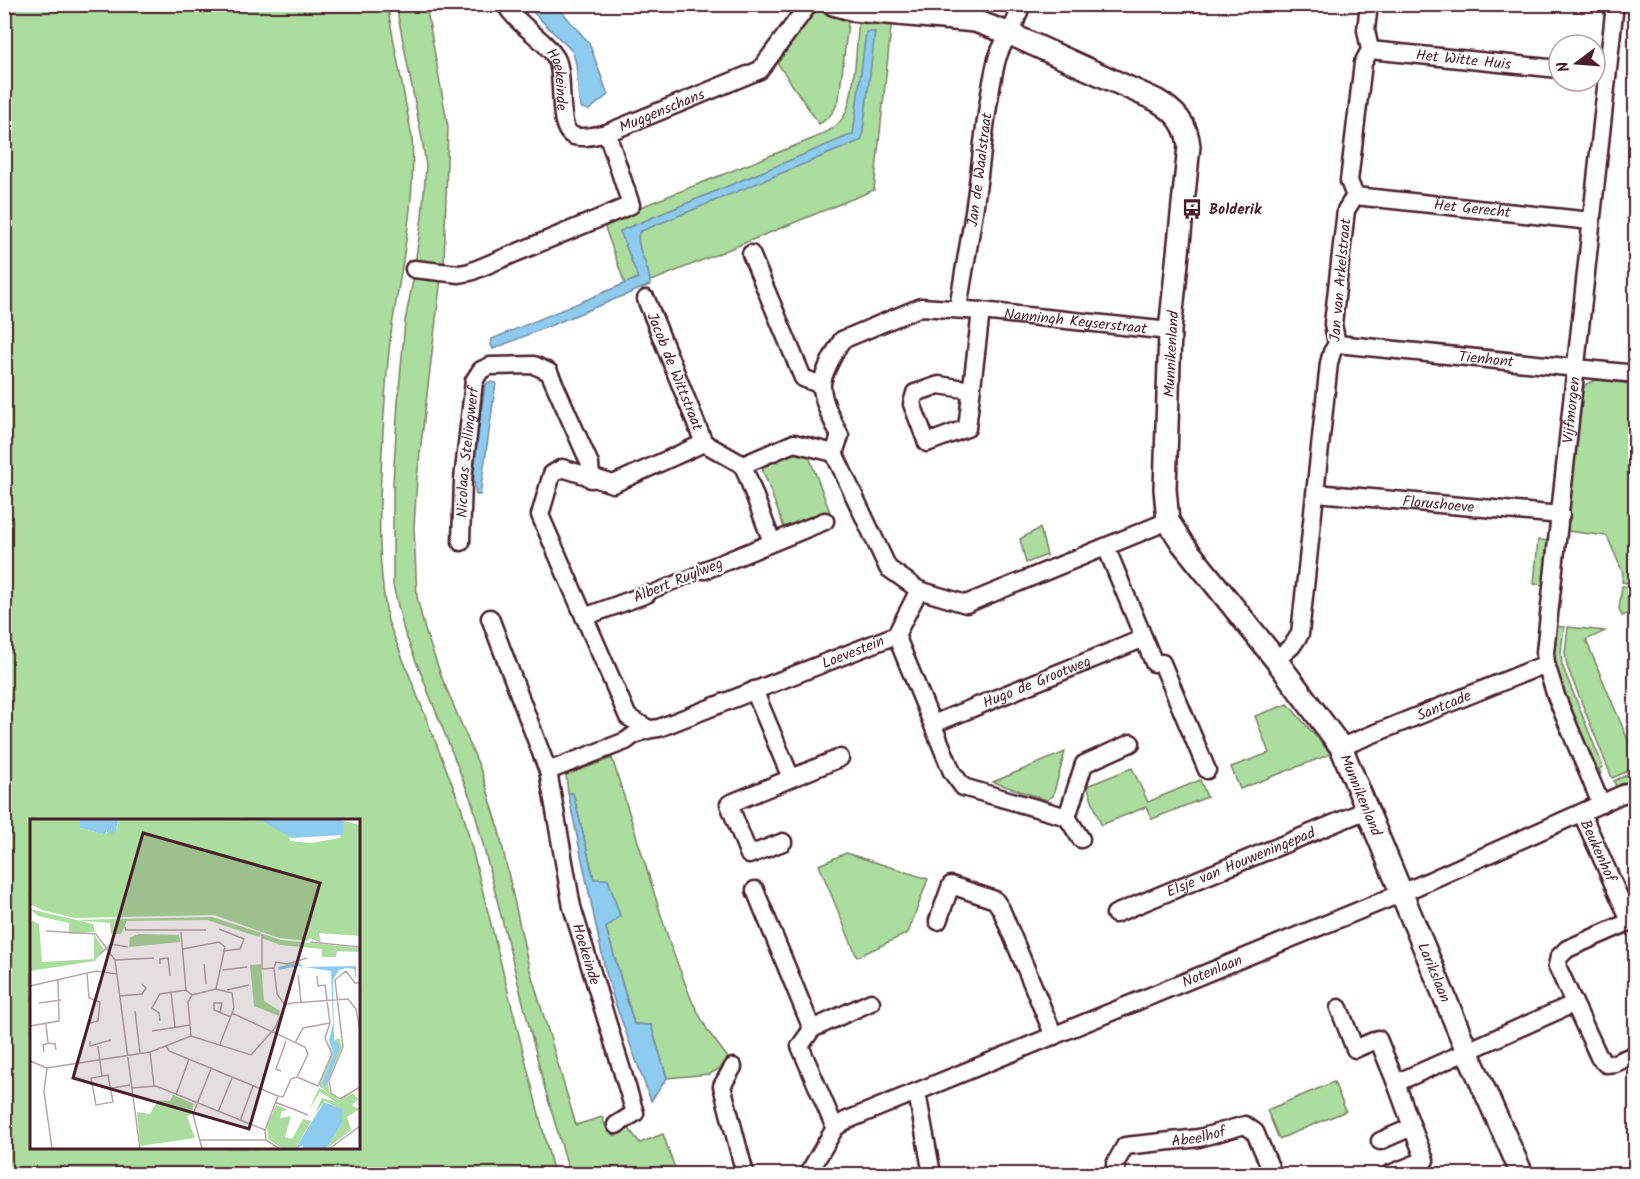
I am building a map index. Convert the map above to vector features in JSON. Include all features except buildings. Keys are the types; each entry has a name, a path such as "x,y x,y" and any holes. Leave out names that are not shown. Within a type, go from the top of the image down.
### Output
{"street":[{"name":"Hoekeinde","path":"505,4 514,18 556,58 560,69 565,128 573,136 607,133"},
{"name":"Muggenschans","path":"414,269 459,274 470,272 631,205 607,133 760,70 809,4"},
{"name":"Munnikenland","path":"834,4 854,10 975,21 1008,33 1163,104 1180,119 1188,132 1190,146 1170,331 1165,489 1168,522 1341,747 1369,809 1402,893"},
{"name":"Jan de Waalstraat","path":"958,309 978,190 984,124 996,59 1020,14 1021,4"},
{"name":"Jan van Arkelstraat","path":"1276,660 1292,646 1300,634 1329,363 1337,344 1333,324 1346,210 1354,196 1350,188 1350,169 1363,63 1370,50 1366,30 1369,4"},
{"name":"Vijfmorgen","path":"1607,44 1615,4"},
{"name":"Het Witte Huis","path":"1370,50 1547,68"},
{"name":"Vijfmorgen","path":"1600,93 1591,221 1545,652 1546,664 1556,696 1601,804"},
{"name":"Het Gerecht","path":"1354,196 1591,221"},
{"path":"751,254 803,378 821,385 823,397 840,436 834,453 888,568 919,590 966,604 1168,522"},
{"name":"Jacob de Wittstraat","path":"646,299 704,443"},
{"name":"Nanningh Keyserstraat","path":"821,385 842,340 921,307 1170,331"},
{"path":"971,390 981,311"},
{"name":"Tienhont","path":"1337,344 1635,374"},
{"name":"Nicolaas Stellingwerf","path":"461,542 462,480 474,381 481,370 490,366 534,365 549,372 590,464 591,478"},
{"path":"649,729 628,717 540,514 552,474 562,468 613,484 704,443 743,465 772,542"},
{"path":"743,465 794,444 834,453"},
{"name":"Florushoeve","path":"1316,493 1561,515"},
{"name":"Albert Ruylweg","path":"584,617 647,594 825,521"},
{"path":"1106,548 1142,639 1154,663 1162,663 1207,770"},
{"name":"Loevestein","path":"649,729 658,728 896,635 919,590"},
{"name":"Hoekeinde","path":"490,618 548,771 572,908 635,1113 616,1125"},
{"path":"896,635 952,772 963,787 1067,817 1081,839"},
{"name":"Hugo de Grootweg","path":"933,724 1142,639"},
{"name":"Santcade","path":"1341,747 1546,664"},
{"path":"754,690 790,778"},
{"path":"548,771 626,741 635,734 649,729"},
{"path":"1067,817 1083,764 1131,743"},
{"path":"783,842 749,855 729,804 840,758"},
{"name":"Notenlaan","path":"835,1128 1402,893 1582,814 1635,788"},
{"name":"Elsje van Houweningepad","path":"1115,914 1369,809"},
{"name":"Beukenhof","path":"1582,814 1633,920 1567,949 1559,957 1557,966 1599,1057 1606,1064 1615,1063 1635,1054"},
{"path":"938,921 951,885 995,900 1001,909 1054,1036"},
{"path":"755,890 812,1029"},
{"name":"Larikslaan","path":"1402,893 1467,1051 1522,1174"},
{"path":"808,1174 835,1128 800,1046 812,1029 871,1002"},
{"path":"1396,1083 1573,1004"},
{"path":"1339,1008 1355,1049 1378,1039 1425,1160 1390,1174"},
{"path":"733,1067 722,1086 745,1174"},
{"path":"917,1093 932,1174"},
{"name":"Abeelhof","path":"1117,1174 1115,1164 1125,1146 1199,1138 1245,1125 1255,1132 1273,1174"},
{"path":"1380,1141 1412,1127"}],"green space":[{"path":"4,5 387,5 412,137 413,161 410,209 392,326 384,405 380,558 384,600 388,621 462,809 554,1174 5,1174"},
{"path":"396,5 426,5 448,127 444,266 415,263 426,166"},
{"path":"825,5 849,14 839,99 832,113 819,124 776,61 815,7"},
{"path":"859,16 892,18 874,190 654,280 626,287 603,222 812,139 835,126 845,114 851,94"},
{"path":"414,275 441,278 417,478 414,528 417,597 425,630 442,678 482,773 497,822 528,963 576,1125 602,1117 608,1132 627,1126 640,1143 663,1134 677,1174 570,1174 545,1089 473,805 404,631 393,585 393,483 405,321"},
{"path":"1596,380 1635,384 1635,584 1622,582 1623,573 1607,536 1567,531 1582,391 1586,384"},
{"path":"796,449 807,451 830,512 785,530 760,463"},
{"path":"1040,528 1047,555 1026,563 1020,539"},
{"path":"1538,540 1551,541 1546,585 1534,584"},
{"path":"1622,586 1636,588 1635,611 1622,616 1619,609"},
{"path":"1553,626 1564,627 1562,665 1603,767 1599,769 1601,774 1597,776 1553,671"},
{"path":"1568,627 1605,631 1586,640 1630,745 1636,744 1635,768 1612,778 1567,666 1565,653"},
{"path":"1288,704 1331,754 1240,789 1231,767 1269,753 1255,716"},
{"path":"1065,752 1053,796 1047,800 993,782"},
{"path":"612,758 671,947 692,1001 708,1031 731,1062 710,1074 667,1078 651,1025 634,1024 606,928 573,793 568,793 566,775"},
{"path":"1132,768 1148,802 1200,780 1207,797 1152,819 1146,807 1101,825 1087,786"},
{"path":"1635,771 1635,776 1617,790 1614,781"},
{"path":"846,853 928,879 908,933 857,957 819,865"},
{"path":"1334,1082 1346,1111 1279,1139 1267,1110"}],"water":[{"path":"526,5 556,5 589,43 608,95 589,110 582,108 579,102 576,63 572,51"},
{"path":"866,32 875,32 862,140 639,232 639,246 650,278 650,285 493,349 492,339 638,278 620,231 853,134"},
{"path":"489,382 496,383 480,495 476,495 473,471 485,385"},
{"path":"568,793 573,793 594,879 608,879 620,916 606,928 634,1024 651,1025 667,1078 651,1101 605,969"}],"place":[{"name":"Bolderik","path":"1192,209"}]}
